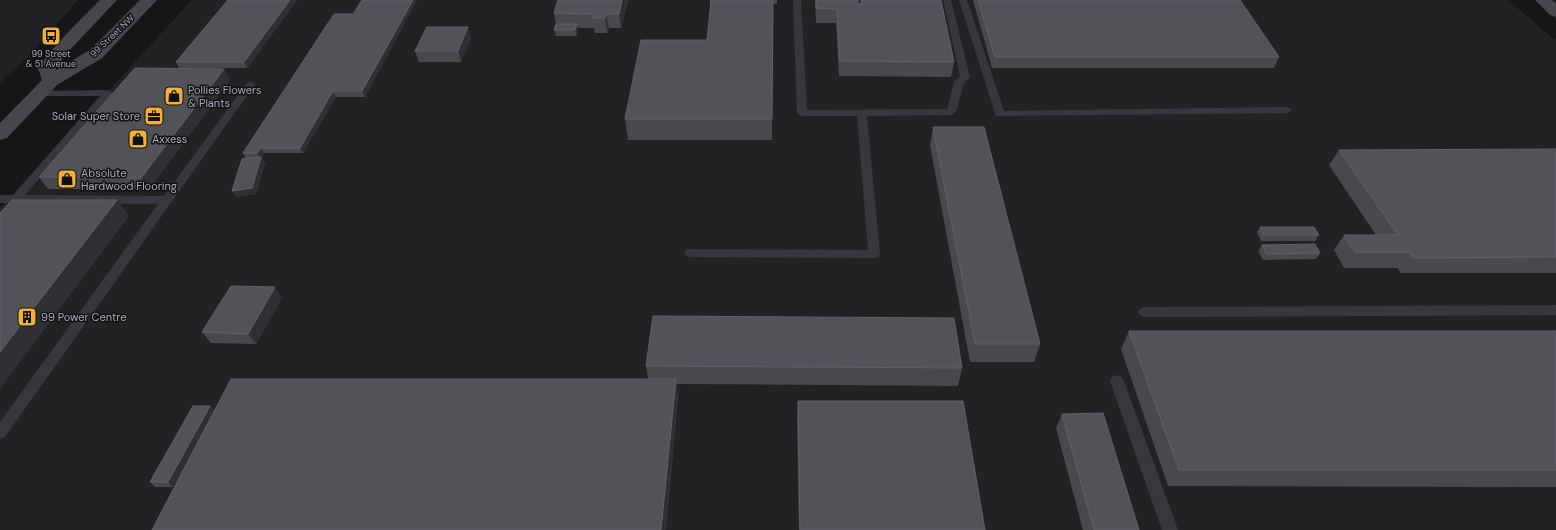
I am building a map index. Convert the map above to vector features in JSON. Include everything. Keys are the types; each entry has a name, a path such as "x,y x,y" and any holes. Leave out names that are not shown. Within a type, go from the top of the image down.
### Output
{"main road":[{"path":"46,87 47,68 58,51 108,0"},
{"name":"99 Street NW","path":"0,134 46,87 96,54 149,0"},
{"path":"1542,0 1556,12"}],"lane":[{"path":"797,0 802,113 951,112 959,82 965,77 947,0"},
{"path":"963,0 1000,114 1287,110"},
{"path":"0,433 250,85"},
{"path":"0,224 9,215 16,199 108,93 46,87"},
{"path":"690,253 874,254 862,113"},
{"path":"0,199 167,200"},
{"path":"1144,312 1556,310"},
{"path":"1117,381 1170,530"}],"shaded area":[{"path":"0,0 78,0 29,56 0,83"},
{"path":"192,0 1508,0 1556,41 1556,530 0,530 0,208"}],"building":[{"path":"228,0 290,0 244,62 176,62"},
{"path":"362,0 413,0 362,91 333,91 300,148 261,148 257,153 243,153 334,14 353,14"},
{"path":"558,0 622,0 619,14 606,14 605,18 592,18 593,14 554,13"},
{"path":"711,0 773,0 772,119 625,119 641,40 707,40"},
{"path":"816,0 858,0 858,4 863,4 862,0 941,0 954,62 840,61 837,9 816,8"},
{"path":"978,0 1240,0 1279,57 995,57"},
{"path":"556,24 577,24 575,30 554,30"},
{"path":"427,27 468,27 458,51 415,51"},
{"path":"135,68 224,69 141,178 39,177"},
{"path":"933,127 984,127 1040,344 975,344"},
{"path":"1556,149 1556,257 1413,258 1409,252 1355,252 1344,235 1398,235 1339,150"},
{"path":"261,157 252,188 232,191 242,159"},
{"name":"99 Power Centre","path":"12,200 117,200 0,352 0,213"},
{"path":"1260,227 1314,227 1319,235 1264,235"},
{"path":"1315,244 1320,253 1267,254 1262,245"},
{"path":"231,286 275,287 248,334 202,332"},
{"path":"653,316 954,318 962,368 646,366"},
{"path":"1129,331 1556,331 1556,470 1179,470"},
{"path":"231,379 676,379 661,530 152,530"},
{"path":"798,401 963,401 985,530 800,530"},
{"path":"193,406 210,406 168,482 150,482"},
{"path":"1103,413 1139,530 1094,530 1062,414"}],"place":[{"name":"99 Street & 51 Avenue","path":"51,36"},
{"name":"Pollies Flowers & Plants","path":"174,96"},
{"name":"Solar Super Store","path":"154,116"},
{"name":"Axxess","path":"138,139"},
{"name":"Absolute Hardwood Flooring","path":"67,179"},
{"name":"99 Power Centre","path":"27,317"}]}
